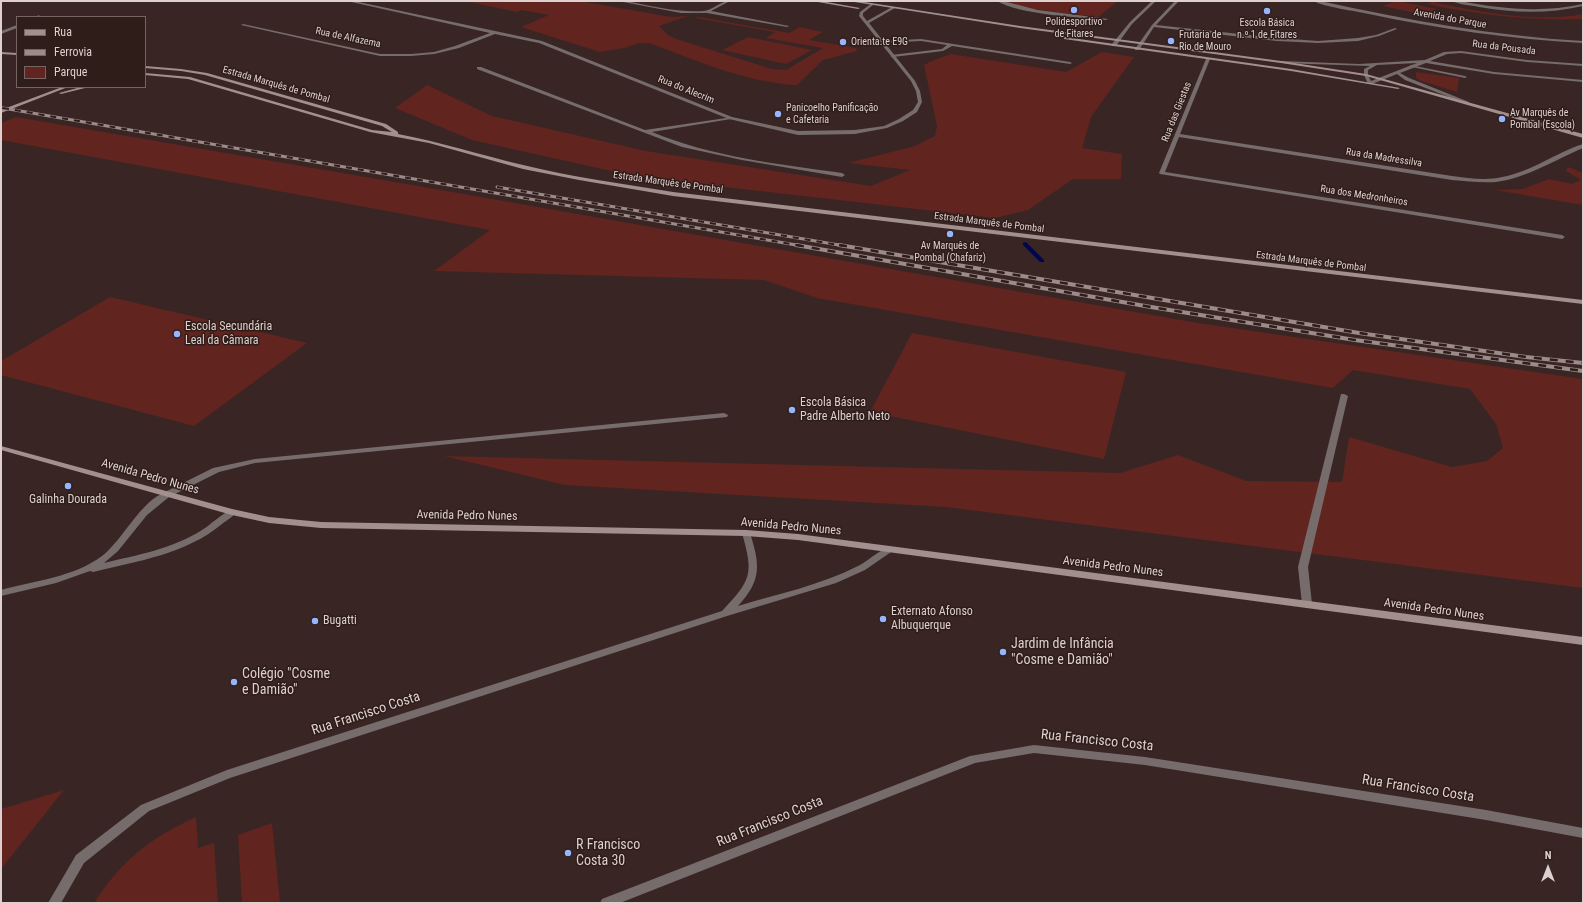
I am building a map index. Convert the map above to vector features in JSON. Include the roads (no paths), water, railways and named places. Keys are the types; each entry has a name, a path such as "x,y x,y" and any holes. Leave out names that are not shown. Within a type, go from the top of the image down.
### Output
{"street":[{"name":"Rua do Alecrim","path":"349,1 540,42 731,118 798,133 855,132 885,127 901,120 914,111 920,102 918,91 913,82 861,16 861,13 865,9"},
{"path":"620,1 681,12 707,12 788,26"},
{"path":"707,12 728,1"},
{"path":"814,1 872,10"},
{"path":"850,1 1013,26 1366,75 1583,136"},
{"path":"999,1 1043,12 1106,19"},
{"path":"1114,45 1131,23 1154,1"},
{"path":"1137,49 1153,26 1177,1"},
{"name":"Avenida do Parque","path":"1315,1 1444,28 1494,36 1549,41 1583,42"},
{"path":"1454,1 1502,9 1533,11 1568,9 1583,5"},
{"path":"1578,1 1583,2"},
{"path":"865,9 872,4"},
{"path":"867,22 893,8"},
{"path":"879,11 1370,82 1467,103"},
{"name":"Rua de Alfazema","path":"242,25 380,55 434,53 457,47 496,32"},
{"path":"1,33 16,26"},
{"path":"1153,26 1301,41 1361,39 1374,37 1395,29"},
{"path":"882,42 914,40 1070,63"},
{"path":"893,56 943,50 951,45"},
{"path":"1,52 16,54"},
{"name":"Rua da Pousada","path":"1382,79 1446,53 1461,52 1583,65"},
{"name":"Rua das Giestas","path":"1162,172 1208,59"},
{"name":"Rua da Pousada","path":"1281,62 1335,64 1424,62 1494,73 1583,81"},
{"name":"Rua da Pousada","path":"1366,75 1366,69 1381,64"},
{"path":"1412,66 1465,77"},
{"name":"Estrada Marquês de Pombal","path":"146,67 181,70 249,86 384,125 398,134"},
{"path":"479,68 682,145 732,157 842,175"},
{"path":"1398,73 1407,79 1467,103"},
{"name":"Estrada Marquês de Pombal","path":"146,74 181,77 372,131 398,134 523,167 571,177 673,194 1583,302"},
{"path":"1366,75 1370,82"},
{"path":"146,78 181,77"},
{"path":"1370,82 1382,79"},
{"path":"46,94 53,88"},
{"path":"1,112 63,88"},
{"path":"29,101 84,88"},
{"path":"645,132 731,118"},
{"name":"Rua da Madressilva","path":"1178,134 1452,178 1479,180 1501,179 1517,175 1583,146"},
{"name":"Rua dos Medronheiros","path":"1162,172 1562,237"},
{"path":"1307,604 1303,567 1344,396"},
{"path":"69,575 104,560 141,516 152,505 166,495 216,470 255,461 724,415"},
{"name":"Avenida Pedro Nunes","path":"1,448 166,495 269,520 321,525 746,534 798,537 1583,642"},
{"path":"1,593 166,550 200,536 232,512"},
{"name":"Rua Francisco Costa","path":"724,614 740,599 752,579 754,565 752,551 746,534"},
{"name":"Rua Francisco Costa","path":"54,903 80,859 145,808 226,775 724,614 834,581 862,568 890,550"},
{"name":"Rua Francisco Costa","path":"606,903 974,759 1034,748 1145,761 1486,815 1583,833"}],"waterway":[{"path":"1025,244 1042,261"}],"railway":[{"path":"1,108 8,109"},
{"path":"3,108 802,246"},
{"path":"497,187 845,246"},
{"path":"796,245 1151,307 1355,340 1583,371"},
{"path":"839,245 1359,333 1526,357 1583,363"}],"place":[{"name":"Polidesportivo de Fitares","path":"1074,10"},
{"name":"Escola Básica n.º 1 de Fitares","path":"1267,11"},
{"name":"Frutaria de Rio de Mouro","path":"1171,41"},
{"name":"Orienta.te E9G","path":"843,42"},
{"name":"Panicoelho Panificação e Cafetaria","path":"778,114"},
{"name":"Av Marquês de Pombal (Escola)","path":"1502,119"},
{"name":"Av Marquês de Pombal (Chafariz)","path":"950,234"},
{"name":"Escola Secundária Leal da Câmara","path":"177,334"},
{"name":"Escola Básica Padre Alberto Neto","path":"792,410"},
{"name":"Galinha Dourada","path":"68,486"},
{"name":"Externato Afonso Albuquerque","path":"883,619"},
{"name":"Bugatti","path":"315,621"},
{"name":"Jardim de Infância \"Cosme e Damião\"","path":"1003,652"},
{"name":"Colégio \"Cosme e Damião\"","path":"234,682"},
{"name":"R Francisco Costa 30","path":"568,853"}]}
